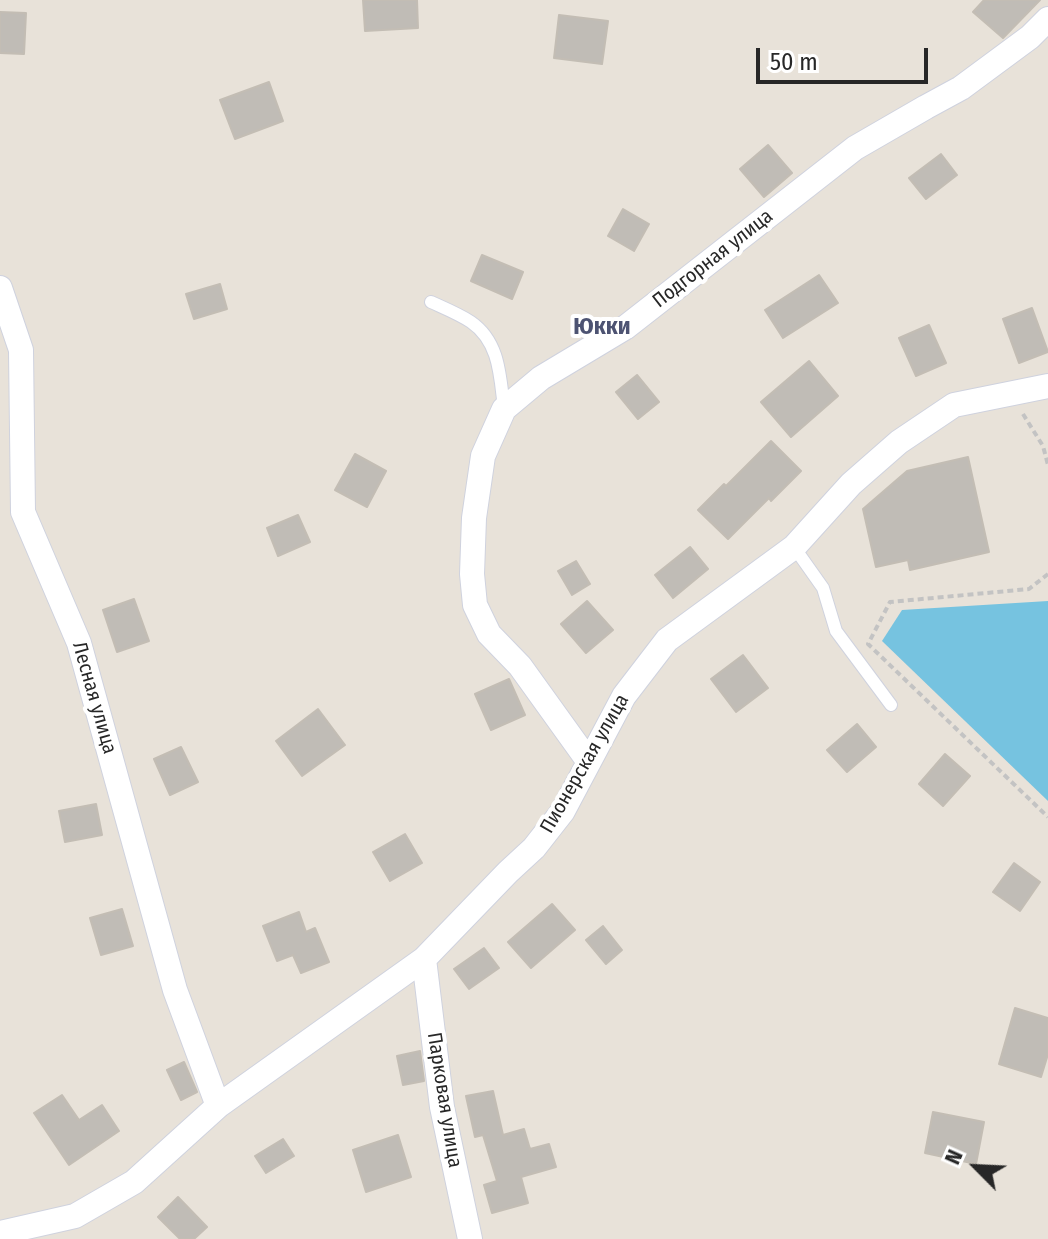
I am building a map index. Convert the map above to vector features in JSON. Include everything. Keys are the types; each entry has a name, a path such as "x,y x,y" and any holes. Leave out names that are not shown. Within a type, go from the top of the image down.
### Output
{"street":[{"name":"Подгорная улица","path":"589,762 520,666 489,634 475,605 472,574 476,503 483,456 504,409 541,378 626,327 855,148 961,88 1030,37 1048,19"},
{"name":"Лесная улица","path":"0,288 21,350 23,512 79,643 175,990 218,1106"},
{"name":"Пионерская улица","path":"0,1233 73,1227 134,1182 218,1106 424,959 534,848 563,811 624,696 667,640 794,547 851,484 899,442 954,405 1048,388"},
{"name":"Парковая улица","path":"424,959 442,1107 470,1239"}],"lane":[{"path":"431,302 472,323 489,340 498,359 504,409"},
{"path":"794,547 823,588 836,631 891,705"}],"path":[{"path":"995,397 1023,413 1043,446 1048,465"},
{"path":"1048,574 1029,589 890,602 868,644 1048,817"}],"water":[{"path":"1048,601 1048,801 882,641 902,610"}],"building":[{"path":"363,0 417,0 418,28 365,31"},
{"path":"984,0 1040,0 1003,38 973,12"},
{"path":"0,12 26,13 24,54 0,53"},
{"path":"559,15 608,21 602,64 554,58"},
{"path":"269,82 283,121 235,139 220,100"},
{"path":"768,145 792,173 764,197 740,169"},
{"path":"941,154 957,175 926,199 909,178"},
{"path":"623,209 649,224 634,251 608,236"},
{"path":"482,255 523,272 512,299 471,281"},
{"path":"819,275 838,303 783,338 765,310"},
{"path":"220,284 227,309 194,319 186,294"},
{"path":"1032,308 1048,352 1019,363 1003,319"},
{"path":"929,325 946,363 916,376 899,338"},
{"path":"809,361 838,396 791,437 761,402"},
{"path":"637,375 659,402 638,419 616,392"},
{"path":"771,441 801,471 728,539 698,510"},
{"path":"355,454 386,471 367,507 335,490"},
{"path":"968,457 989,552 910,570 908,560 876,567 863,509 907,471"},
{"path":"298,515 310,542 278,556 267,528"},
{"path":"690,547 708,569 673,598 655,575"},
{"path":"576,561 590,584 572,595 558,571"},
{"path":"134,599 149,641 117,652 103,610"},
{"path":"587,601 613,630 586,653 561,624"},
{"path":"743,655 768,688 736,712 711,679"},
{"path":"509,679 525,715 491,730 475,694"},
{"path":"318,709 345,745 302,776 276,741"},
{"path":"857,724 876,747 847,772 827,750"},
{"path":"181,747 198,782 170,795 154,759"},
{"path":"945,754 970,776 943,806 919,784"},
{"path":"96,804 102,835 65,842 59,811"},
{"path":"405,834 422,863 390,881 373,852"},
{"path":"1014,863 1040,882 1020,911 993,892"},
{"path":"552,904 575,930 531,968 508,942"},
{"path":"122,909 133,946 101,955 90,918"},
{"path":"299,912 306,932 315,928 329,962 301,973 293,955 277,961 263,926"},
{"path":"603,926 622,950 606,964 586,940"},
{"path":"484,948 499,968 469,989 454,969"},
{"path":"1015,1008 1048,1018 1048,1054 1041,1077 999,1064"},
{"path":"420,1051 424,1081 403,1085 397,1056"},
{"path":"184,1062 197,1092 181,1100 167,1070"},
{"path":"493,1091 503,1135 524,1129 530,1149 549,1144 556,1167 521,1177 528,1203 492,1213 484,1185 497,1181 483,1135 475,1137 466,1096"},
{"path":"62,1095 79,1120 102,1105 119,1131 69,1165 34,1113"},
{"path":"933,1112 984,1122 976,1164 925,1153"},
{"path":"398,1135 411,1177 366,1192 353,1150"},
{"path":"283,1139 294,1156 266,1173 255,1156"},
{"path":"178,1197 207,1227 194,1239 180,1239 158,1217"}],"district":[{"name":"Юкки","path":"602,327"}]}
